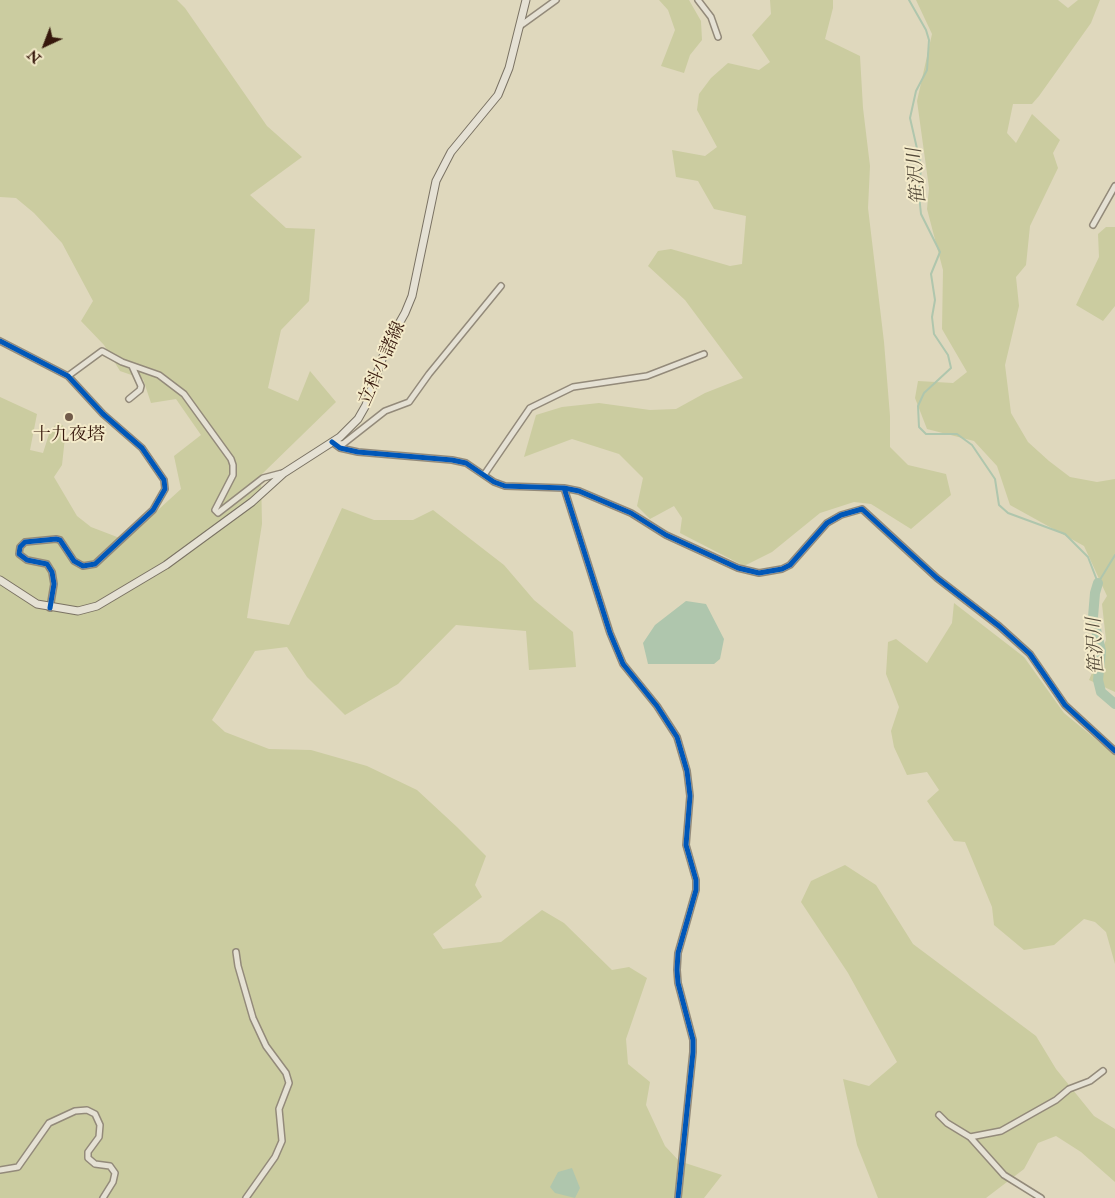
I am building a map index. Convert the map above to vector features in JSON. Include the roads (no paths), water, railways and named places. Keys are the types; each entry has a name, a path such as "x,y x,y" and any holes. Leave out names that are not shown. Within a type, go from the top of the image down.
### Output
{"main road":[{"name":"立科小諸線","path":"0,580 37,604 50,608 78,611 86,609 123,592 166,565 229,520 284,473 332,442 358,419 366,405 387,345 412,296 436,180 451,152 498,95 509,68 526,0"}],"street":[{"path":"520,26 556,0"},
{"path":"698,0 711,17 718,37"},
{"path":"1093,225 1115,186"},
{"path":"332,442 343,444 385,411 409,402 429,374 501,286"},
{"path":"0,341 68,376 103,414 142,448 160,472 165,490 152,510 95,564 83,566 74,561 60,540 25,542 20,548 19,554 26,560 47,564 52,572 54,584 50,608"},
{"path":"68,376 102,351 132,366 159,375 184,394 231,459 233,475 215,512 218,513 263,478 284,473"},
{"path":"484,475 530,408 573,387 647,376 704,354"},
{"path":"128,398 140,390 141,386 132,366"},
{"path":"332,442 340,448 358,452 452,460 466,464 494,482 513,487 564,488 600,498 631,513 666,535 738,568 759,573 782,570 790,564 827,523 842,515 862,509 937,578 999,626 1030,654 1065,705 1115,751"},
{"path":"564,488 619,654 629,674 657,706 677,737 687,771 690,796 686,845 696,880 696,890 678,953 677,970 678,983 693,1040 693,1052 678,1198"},
{"path":"236,952 238,966 253,1018 266,1046 286,1073 289,1083 278,1110 282,1141 276,1157 246,1198"},
{"path":"970,1137 1001,1131 1056,1100 1068,1089 1090,1081 1103,1071"},
{"path":"0,1170 18,1167 27,1156 44,1127 52,1121 81,1109 87,1110 95,1114 100,1125 98,1137 88,1152 88,1158 95,1164 110,1166 115,1173 113,1182 103,1198"},
{"path":"939,1115 947,1123 970,1137 1004,1175 1041,1198"}],"waterway":[{"name":"笹沢川","path":"909,0 926,30 929,40 927,70 916,91 910,118 921,166 919,195 921,214 940,252 931,274 935,300 932,317 934,334 948,355 951,368 924,393 918,406 919,427 926,434 957,434 972,445 995,479 999,505 1008,513 1065,534 1088,557 1098,583"},
{"path":"1098,583 1115,555"},
{"name":"笹沢川","path":"1098,583 1095,593 1093,617 1101,651 1098,680 1101,692 1115,704"}],"place":[{"name":"十九夜塔","path":"69,417"}]}
